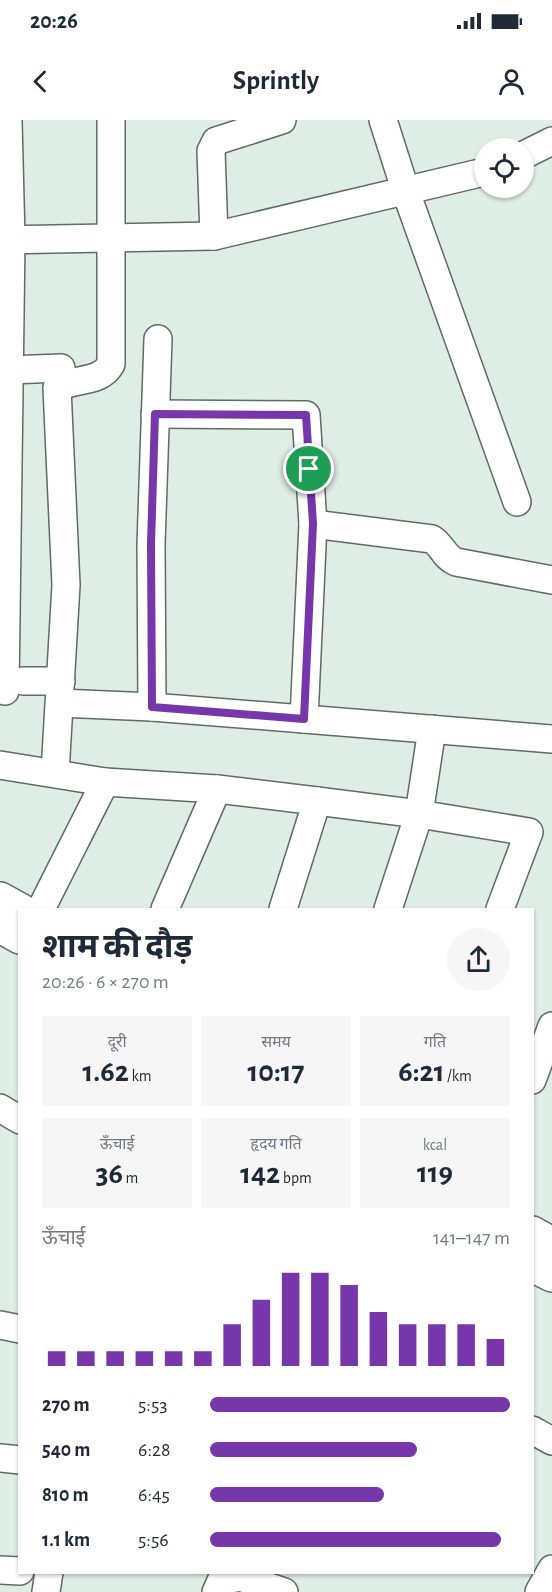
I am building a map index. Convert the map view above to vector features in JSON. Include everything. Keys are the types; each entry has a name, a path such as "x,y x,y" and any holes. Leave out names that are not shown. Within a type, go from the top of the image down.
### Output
{"street":[{"path":"8,120 5,239 14,686 152,707 552,739"},
{"path":"55,773 66,585 57,388 66,383 107,372 111,363 111,120"},
{"path":"214,236 211,151 213,146 216,141 282,120"},
{"path":"382,120 517,502"},
{"path":"534,150 552,141"},
{"path":"5,239 214,236 474,175"},
{"path":"152,707 151,544 158,339"},
{"path":"9,370 61,368"},
{"path":"155,414 306,415 313,524 304,719"},
{"path":"313,524 432,539 449,558 456,562 552,580"},
{"path":"388,908 419,814 432,729"},
{"path":"0,765 105,782 217,789 419,814 541,834 501,908"},
{"path":"42,908 105,782"},
{"path":"165,908 217,789"},
{"path":"284,908 317,801"},
{"path":"0,899 18,909"},
{"path":"0,926 18,936"},
{"path":"534,1075 552,1026"},
{"path":"0,1108 18,1119"},
{"path":"534,1234 552,1244"},
{"path":"534,1266 552,1275"},
{"path":"0,1325 18,1329"},
{"path":"534,1431 552,1441"},
{"path":"0,1458 18,1460"},
{"path":"0,1570 18,1571"},
{"path":"46,1592 49,1574"},
{"path":"216,1592 221,1581 240,1577 284,1592"}],"route":[{"path":"155,414 306,415 309,469 313,524 304,719 152,707 151,544 155,414"}]}
